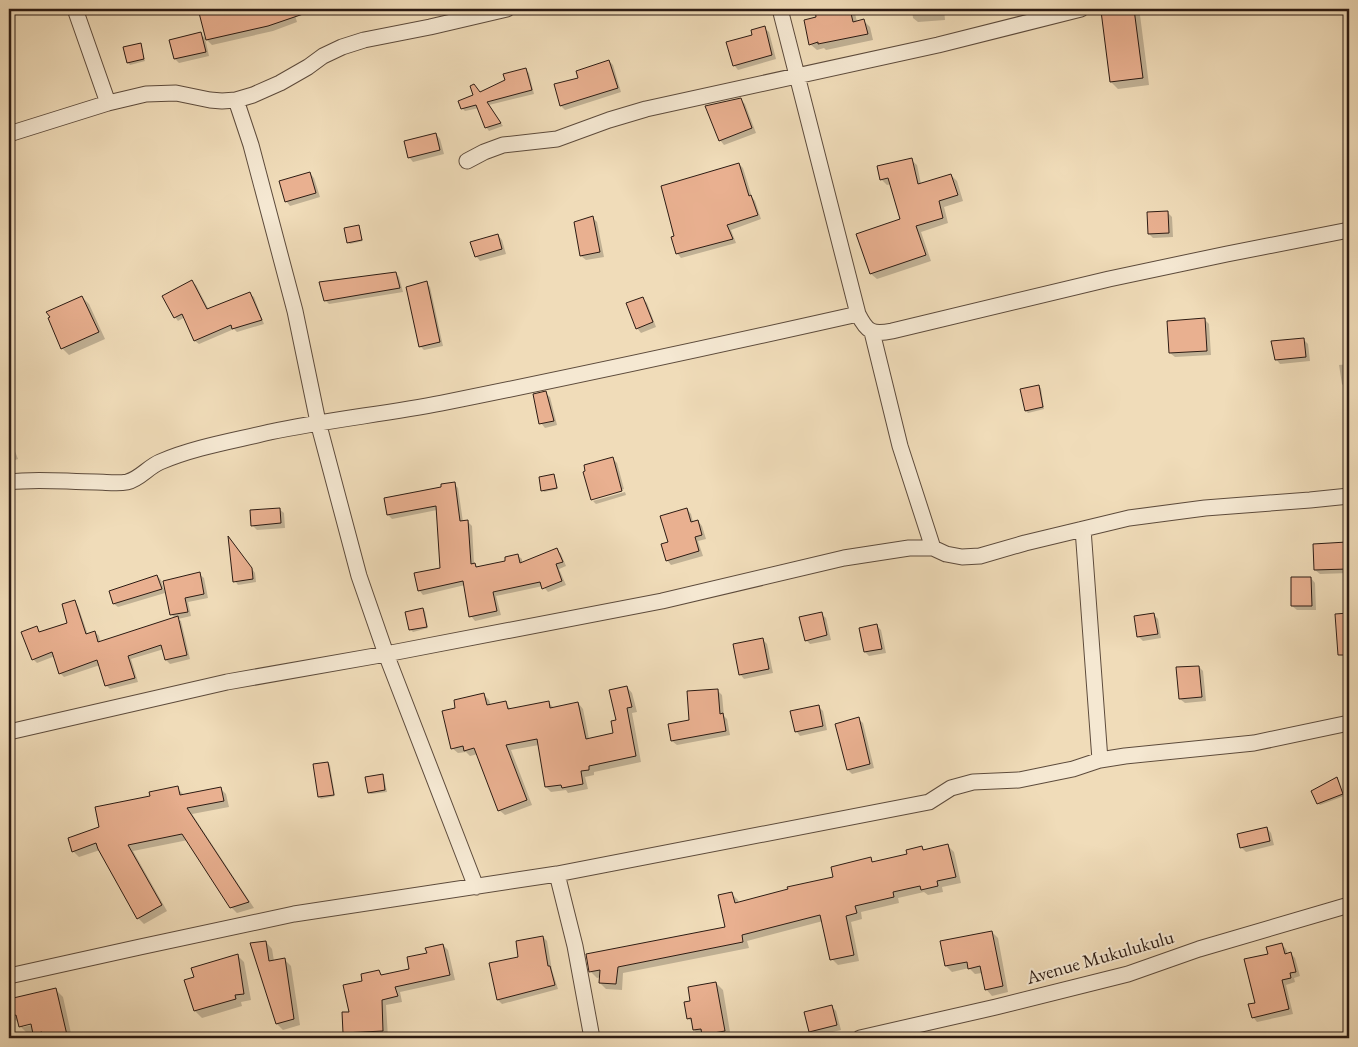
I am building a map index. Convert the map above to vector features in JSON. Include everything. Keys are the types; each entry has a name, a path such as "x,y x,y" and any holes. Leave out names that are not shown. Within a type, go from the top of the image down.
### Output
{"street":[{"path":"75,9 108,103"},
{"path":"9,134 108,103 146,94 176,93 210,100 236,100 280,83 323,56 342,47 364,40 507,9"},
{"path":"780,9 858,314 863,324 872,332 892,331 1109,280 1349,230"},
{"path":"467,161 484,152 503,146 557,139 646,109 984,34 1081,9"},
{"path":"236,100 295,311 318,422 359,576 386,654 476,887"},
{"path":"9,482 36,479 75,482 128,481 137,478 154,464 196,450 318,422 365,417 441,403 858,314"},
{"path":"872,332 900,446 933,548"},
{"path":"9,732 227,682 386,654 662,601 844,558 909,548 933,548 946,554 962,557 980,556 1129,518 1160,513 1349,496"},
{"path":"1083,529 1100,760"},
{"path":"9,976 294,914 557,874 928,802 951,788 973,782 1019,780 1073,769 1100,760 1254,743 1349,723"},
{"path":"557,874 575,946 592,1038"},
{"name":"Avenue Mukulukulu","path":"860,1038 1128,974 1199,949 1349,905"}],"building":[{"path":"198,9 311,9 312,11 268,26 206,40"},
{"path":"815,9 850,9 853,22 864,19 868,34 809,45 804,20 816,17"},
{"path":"1134,9 1143,78 1110,82 1101,11"},
{"path":"765,26 772,55 733,66 726,42 752,35 751,30"},
{"path":"201,32 206,52 174,59 169,40"},
{"path":"141,43 144,59 127,63 123,47"},
{"path":"609,60 618,88 560,106 554,84 578,78 576,71"},
{"path":"526,68 532,90 487,102 501,123 485,128 476,105 461,109 458,101 473,95 470,86 474,84 480,92 505,80 503,74"},
{"path":"741,98 752,128 719,141 705,106"},
{"path":"436,133 440,150 408,158 404,141"},
{"path":"912,158 918,184 951,174 958,195 939,201 943,218 916,226 926,255 870,274 856,234 900,219 888,178 880,180 877,166"},
{"path":"739,163 749,196 751,195 758,215 727,225 733,239 676,254 671,237 674,236 661,186"},
{"path":"310,172 316,193 285,202 279,181"},
{"path":"1168,211 1169,233 1148,234 1147,212"},
{"path":"593,216 600,252 580,256 574,222"},
{"path":"359,225 362,240 347,243 344,228"},
{"path":"498,234 502,249 475,257 470,242"},
{"path":"396,272 400,288 324,301 319,282"},
{"path":"192,280 207,309 250,292 262,320 232,329 231,325 194,341 182,314 174,318 162,296"},
{"path":"427,281 440,342 419,347 406,287"},
{"path":"82,296 99,332 61,349 48,318 50,317 46,312"},
{"path":"643,297 653,322 636,329 626,303"},
{"path":"1205,318 1207,351 1169,353 1167,321"},
{"path":"1304,338 1306,357 1275,360 1271,341"},
{"path":"1039,385 1043,407 1025,411 1020,389"},
{"path":"546,391 554,421 539,424 533,394"},
{"path":"613,457 622,491 591,500 583,472 585,471 584,465"},
{"path":"554,474 557,488 541,491 539,477"},
{"path":"455,482 460,521 468,520 471,564 475,563 476,567 505,561 505,557 518,554 520,563 557,548 563,562 556,564 562,581 542,589 540,582 493,592 497,611 469,617 463,581 418,591 414,573 440,568 436,506 387,515 384,498 441,487 441,484"},
{"path":"280,508 281,523 251,526 250,510"},
{"path":"687,508 691,522 698,520 702,535 695,537 699,551 666,561 661,544 668,542 660,516"},
{"path":"228,536 252,568 253,579 233,582"},
{"path":"1347,542 1348,569 1314,570 1313,544"},
{"path":"200,572 204,594 185,598 188,612 170,615 163,581"},
{"path":"157,575 162,589 113,604 109,591"},
{"path":"1291,577 1311,577 1312,606 1291,606"},
{"path":"75,600 86,634 95,631 98,642 178,616 187,655 165,660 161,645 128,656 135,678 105,686 97,660 59,674 52,652 32,660 21,632 37,626 39,632 67,623 62,604"},
{"path":"423,608 427,627 409,630 405,612"},
{"path":"822,612 827,635 805,641 799,617"},
{"path":"1154,613 1158,634 1137,637 1134,616"},
{"path":"1349,613 1349,655 1338,655 1335,614"},
{"path":"877,624 882,649 864,652 859,628"},
{"path":"763,638 769,669 739,675 733,644"},
{"path":"1199,666 1202,697 1179,699 1176,667"},
{"path":"627,686 632,707 627,708 636,756 589,766 589,770 581,771 583,784 562,788 561,785 545,787 537,739 506,745 527,800 498,811 474,748 464,751 463,746 451,749 442,711 455,708 454,700 484,693 487,705 506,701 508,709 549,701 550,708 578,702 586,739 613,733 611,721 616,720 609,690"},
{"path":"718,689 720,714 723,713 726,731 671,741 668,724 689,720 687,691"},
{"path":"819,705 823,726 795,732 790,711"},
{"path":"859,717 870,764 847,770 835,724"},
{"path":"328,762 334,795 318,797 313,764"},
{"path":"383,774 385,790 368,793 365,777"},
{"path":"1337,777 1343,794 1317,804 1311,791"},
{"path":"178,786 180,795 221,787 224,801 187,808 249,902 230,908 182,834 128,845 162,905 137,919 96,843 72,852 68,838 99,827 95,807 150,796 149,792"},
{"path":"1267,827 1270,841 1240,848 1237,834"},
{"path":"948,844 956,877 937,881 938,886 921,890 920,886 893,892 894,897 855,906 857,913 846,916 854,955 830,960 820,915 742,935 743,942 618,967 616,984 599,983 600,970 589,972 586,954 725,927 718,895 732,892 735,903 788,889 787,887 833,877 831,867 871,857 872,862 907,854 906,850 922,846 923,850"},
{"path":"992,931 1003,986 985,990 980,966 968,969 967,962 945,966 940,941"},
{"path":"543,936 548,966 550,966 555,985 497,1000 489,963 518,957 516,941"},
{"path":"266,941 269,961 285,958 294,1019 276,1024 250,943"},
{"path":"1282,943 1285,954 1291,952 1296,972 1290,973 1291,978 1282,980 1289,1009 1252,1018 1248,1004 1255,1003 1244,959 1268,954 1266,947"},
{"path":"443,944 450,975 395,987 398,996 382,1000 383,1031 343,1033 342,1012 349,1012 343,985 362,981 361,974 379,970 381,975 409,969 407,957 427,953 425,948"},
{"path":"238,954 244,994 235,995 236,999 194,1011 184,980 194,977 191,968"},
{"path":"716,982 725,1031 702,1035 701,1029 693,1030 691,1018 687,1019 684,1002 690,1001 688,987"},
{"path":"56,988 67,1035 44,1038 42,1032 33,1034 31,1024 19,1027 16,1015 9,1017 9,999"},
{"path":"832,1005 837,1025 809,1032 804,1012"}]}
